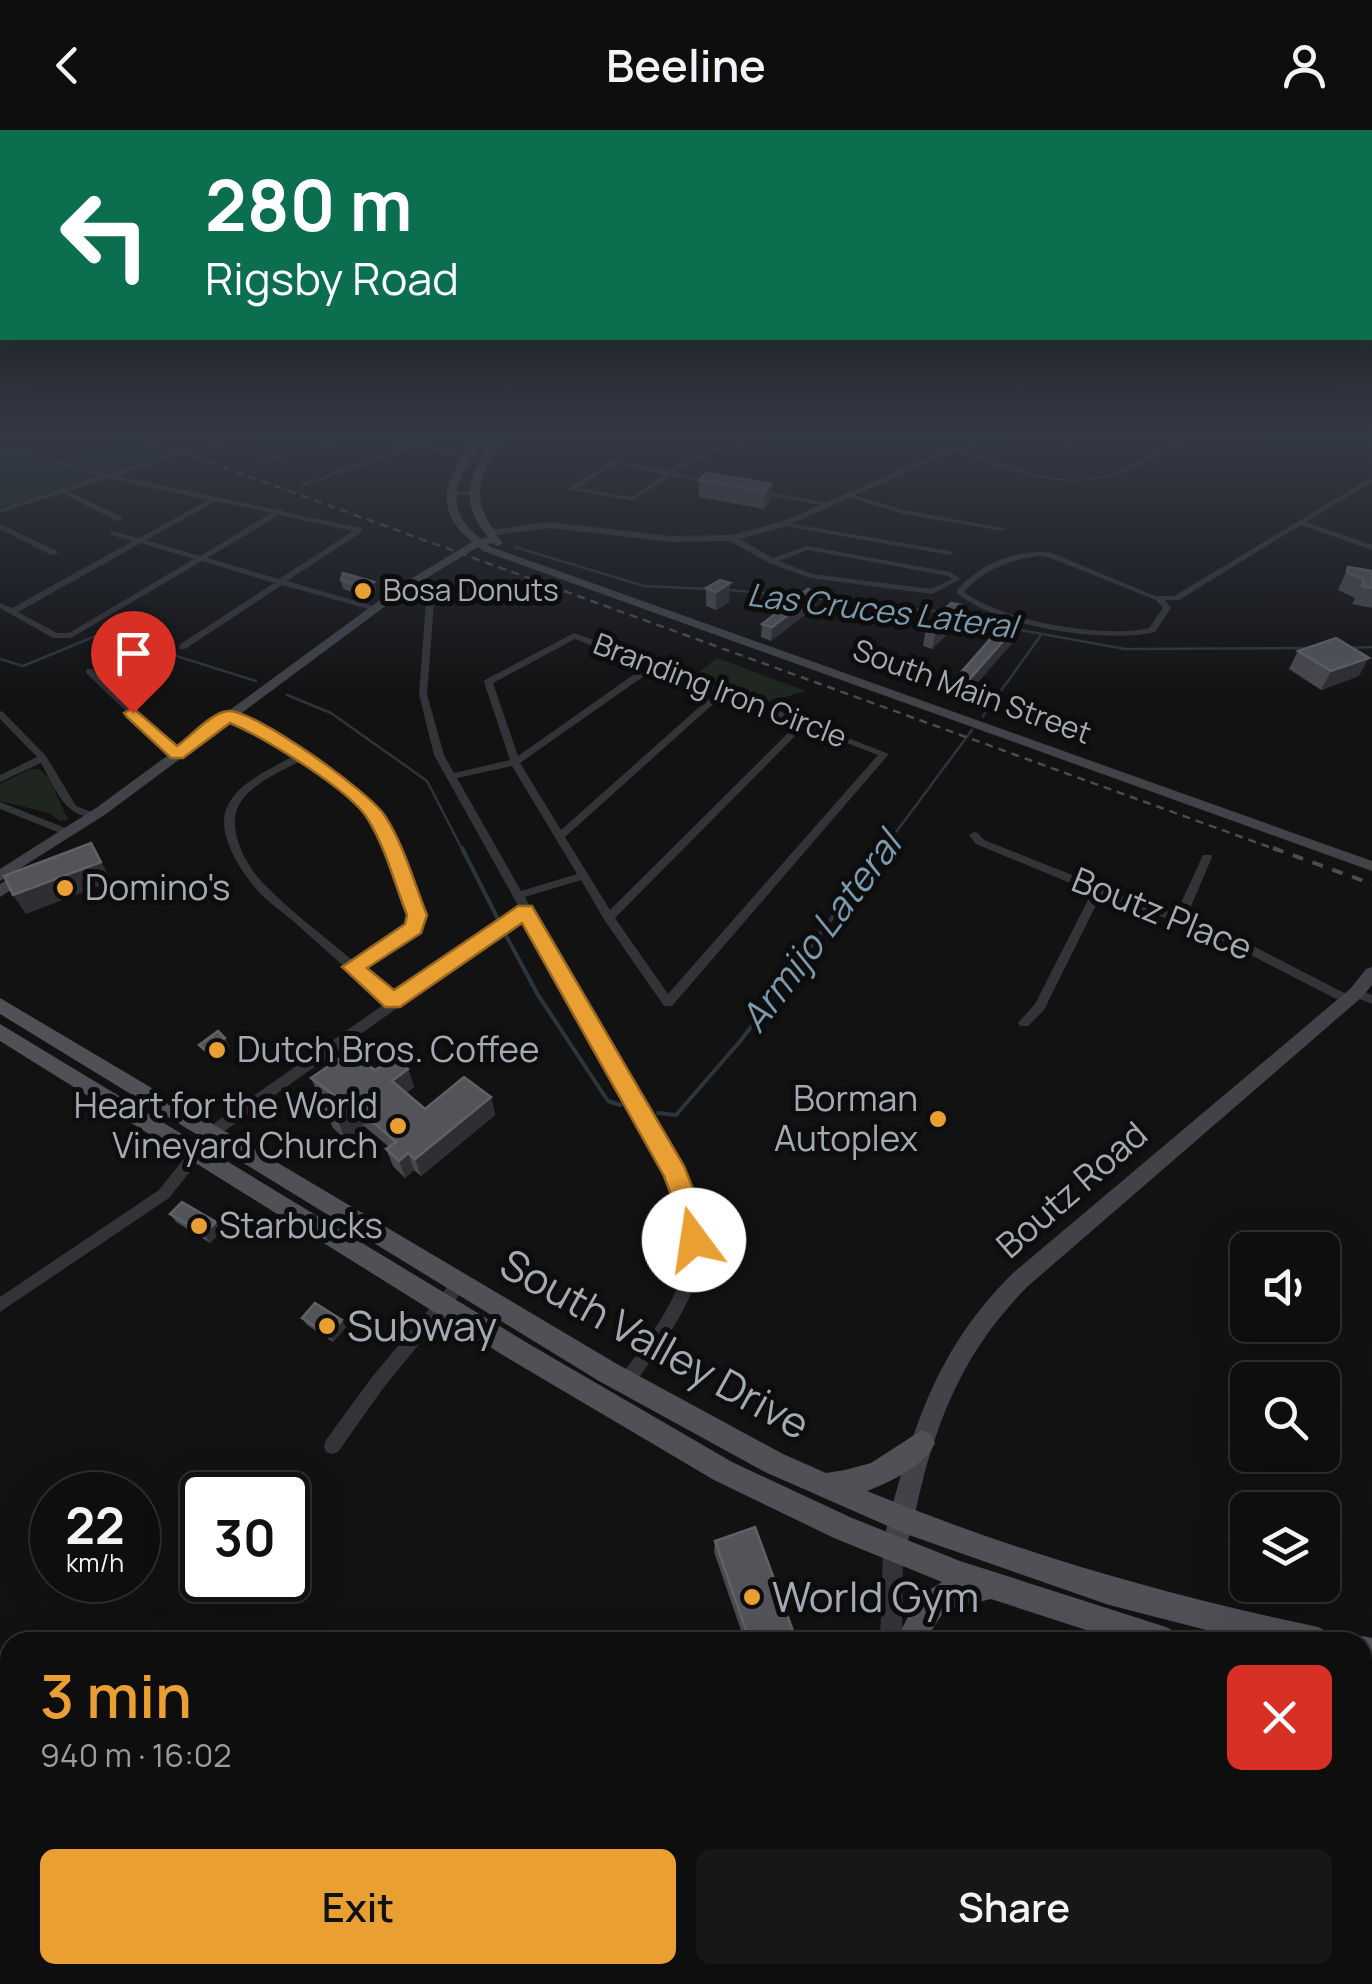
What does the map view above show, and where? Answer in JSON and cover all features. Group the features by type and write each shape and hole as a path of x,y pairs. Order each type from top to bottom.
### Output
{"main road":[{"path":"460,525 474,540"},
{"name":"South Main Street","path":"483,525 518,559"},
{"path":"0,876 93,816 373,609 474,540 491,536"},
{"name":"South Main Street","path":"474,540 1372,866"},
{"name":"South Main Street","path":"1126,776 1372,855"},
{"path":"0,892 49,856 69,833"},
{"name":"Boutz Road","path":"894,1548 922,1444 946,1375 978,1322 1359,997 1372,973"},
{"name":"South Valley Drive","path":"0,1005 736,1444 901,1518 1012,1561 1185,1613 1272,1632"},
{"name":"South Valley Drive","path":"0,1031 442,1304 723,1470 894,1548 992,1587 1134,1632"},
{"path":"821,1484 854,1484 885,1472 922,1444"},
{"path":"913,1632 934,1598 952,1590 992,1587"}],"street":[{"path":"12,612 169,525"},
{"path":"0,605 56,636 71,635 259,525"},
{"path":"182,646 359,530 337,525"},
{"path":"491,536 578,531 672,540 732,538 782,525"},
{"path":"787,525 950,553"},
{"path":"977,525 1003,529"},
{"path":"1160,600 1167,608 1152,630 1127,635 1042,624 972,603 960,592 965,584 1016,556 1033,552 1050,554 1160,600 1176,598 1299,525"},
{"path":"1306,525 1372,548"},
{"path":"0,526 54,553"},
{"path":"114,533 373,609"},
{"path":"732,538 772,561 810,576 932,592 957,580 950,574 807,548 772,561"},
{"path":"402,589 424,596 430,603 423,694 432,735 450,777 675,1173 692,1216 692,1264 681,1302 627,1382"},
{"name":"Branding Iron Circle","path":"574,636 654,666 884,754 668,1003 582,876 515,762 488,682 574,636"},
{"path":"450,777 515,762 654,666"},
{"path":"88,671 177,754"},
{"path":"559,837 722,692"},
{"path":"0,714 43,758 72,808 93,816"},
{"path":"228,716 260,729 362,798 378,820 416,906 414,928 352,967"},
{"path":"609,918 803,722"},
{"path":"300,756 229,807 226,824 244,866 258,886 393,1002"},
{"path":"0,779 43,758"},
{"path":"0,805 69,833"},
{"name":"Boutz Place","path":"974,835 980,842 1246,945 1359,997"},
{"path":"1180,919 1207,857"},
{"path":"517,896 582,876"},
{"path":"1024,1023 1040,1008 1099,890"},
{"path":"0,1305 164,1194 214,1131 525,911"},
{"path":"332,1446 378,1382 460,1282"},
{"path":"891,1632 894,1548"}],"shaded area":[{"path":"717,658 806,691 764,703 694,676"},
{"path":"30,769 40,769 50,780 68,820 60,821 49,813 0,801 0,784"}],"building":[{"path":"1348,567 1372,571 1372,588 1362,586 1364,580 1347,572"},
{"path":"343,573 374,582 365,588 341,580"},
{"path":"720,580 730,583 716,592 706,588"},
{"path":"808,589 817,593 772,627 762,624"},
{"path":"951,603 961,605 936,631 926,628"},
{"path":"1008,619 1019,623 967,682 956,678"},
{"path":"1336,638 1369,658 1331,671 1298,651"},
{"path":"91,843 101,862 13,895 4,876"},
{"path":"218,1031 225,1038 206,1051 199,1045"},
{"path":"356,1057 375,1070 395,1058 408,1069 392,1081 425,1109 464,1077 491,1097 415,1159 408,1153 399,1161 386,1149 396,1142 357,1108 338,1122 325,1110 339,1099 311,1078 339,1059"},
{"path":"182,1202 216,1222 204,1234 170,1214"},
{"path":"315,1303 342,1320 329,1335 302,1318"},
{"name":"World Gym","path":"755,1527 793,1632 747,1632 715,1541"}],"waterway":[{"name":"Las Cruces Lateral","path":"515,547 644,586 709,589"},
{"name":"Las Cruces Lateral","path":"729,590 799,596"},
{"name":"Las Cruces Lateral","path":"814,598 943,612"},
{"name":"Las Cruces Lateral","path":"958,614 1006,626"},
{"name":"Las Cruces Lateral","path":"1015,629 1125,649 1309,648"},
{"name":"Armijo Lateral","path":"0,659 23,666 103,633 256,681"},
{"name":"Armijo Lateral","path":"983,716 1041,635"},
{"name":"Las Cruces Lateral","path":"1348,648 1372,647"},
{"name":"Armijo Lateral","path":"287,695 331,713 427,781 463,851"},
{"name":"Armijo Lateral","path":"882,851 972,730"},
{"name":"Armijo Lateral","path":"462,848 499,921"},
{"name":"Armijo Lateral","path":"658,1113 676,1115 742,1039 884,848"},
{"name":"Armijo Lateral","path":"503,930 538,995 608,1101 620,1105"}],"railway":[{"path":"381,525 1280,851"},
{"path":"1273,848 1372,884"}],"place":[{"name":"Bosa Donuts","path":"363,591"},
{"name":"Domino's","path":"65,888"},
{"name":"Dutch Bros. Coffee","path":"217,1050"},
{"name":"Borman Autoplex","path":"938,1119"},
{"name":"Heart for the World Vineyard Church","path":"398,1126"},
{"name":"Starbucks","path":"199,1226"},
{"name":"Subway","path":"327,1326"},
{"name":"World Gym","path":"752,1597"}],"route":[{"path":"133,713 177,754 228,716 260,729 362,798 378,820 416,906 414,928 352,967 393,1002 525,911 675,1173 692,1216 694,1240"}]}
